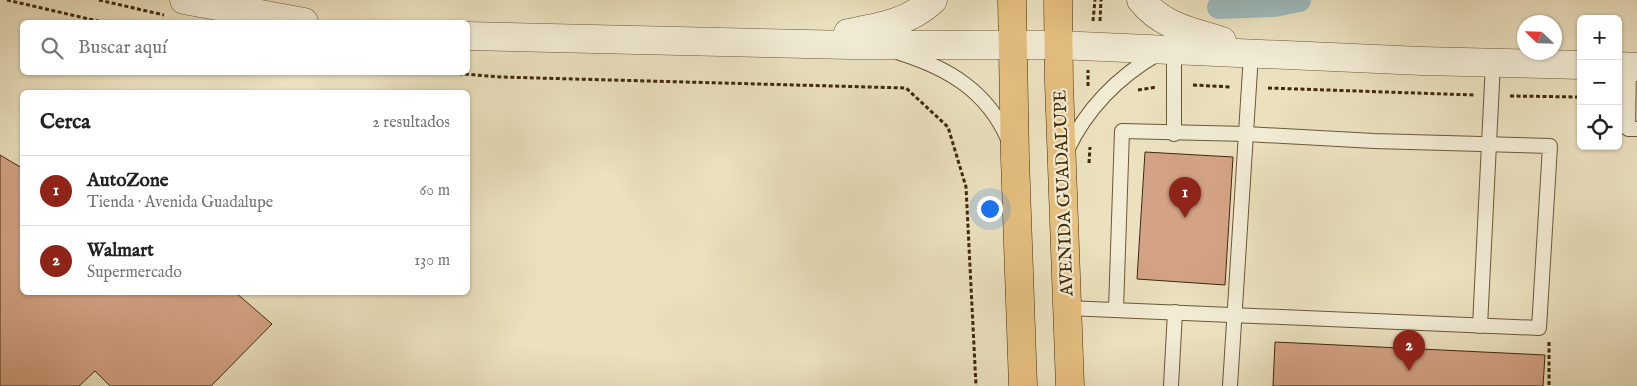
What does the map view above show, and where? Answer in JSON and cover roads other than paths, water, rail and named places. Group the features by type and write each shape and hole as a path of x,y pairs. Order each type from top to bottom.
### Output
{"main road":[{"path":"1012,0 1014,158 1023,386"},
{"name":"AVENIDA GUADALUPE","path":"1058,0 1070,386"}],"street":[{"path":"800,42 897,24 922,10 933,0"},
{"path":"1141,0 1154,14 1171,25 1194,34 1223,41 1244,53"},
{"path":"179,8 286,20"},
{"path":"470,36 800,42 850,45 1058,45 1577,65"}],"lane":[{"path":"850,45 901,53 925,61 966,83 994,112 1003,126 1014,158"},
{"path":"1062,160 1076,132 1097,102 1129,72 1169,50 1174,134"},
{"path":"1230,386 1246,134 1244,53"},
{"path":"1480,326 1493,63"},
{"path":"1628,67 1628,129 1637,129"},
{"path":"1067,308 1539,328 1550,146 1122,131 1116,309"},
{"path":"1171,386 1175,312"}],"waterway":[{"path":"1219,7 1274,5 1299,0"}],"place":[{"name":"AutoZone","path":"1185,218"},
{"name":"Walmart","path":"1409,371"}]}
